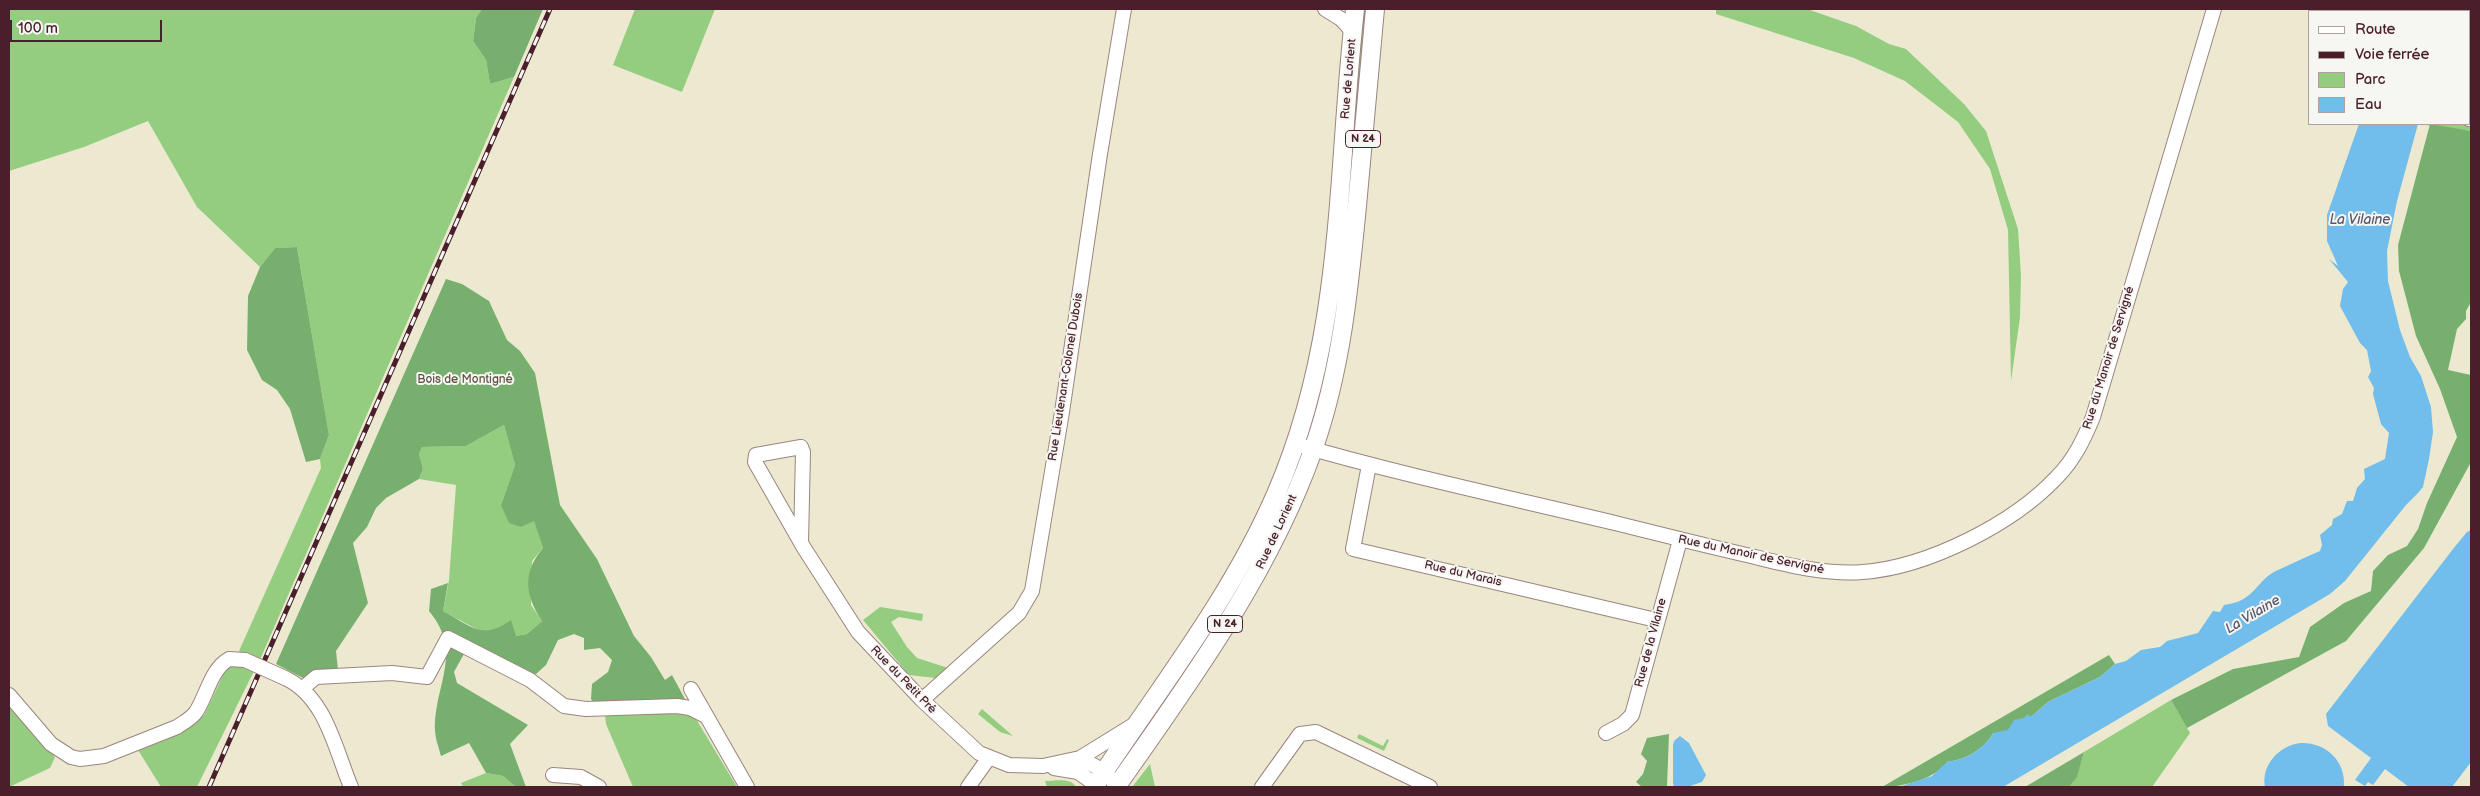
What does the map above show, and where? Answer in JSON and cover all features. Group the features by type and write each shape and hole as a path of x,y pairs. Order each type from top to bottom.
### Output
{"main road":[{"name":"Rue de Lorient","path":"1098,782 1140,721 1225,610 1250,587 1281,527 1313,450 1330,395 1342,341 1355,10"},
{"name":"Rue de Lorient","path":"1117,787 1225,610 1277,492 1295,444 1304,417 1323,342 1346,239 1375,17"}],"street":[{"name":"Rue Lieutenant-Colonel Dubois","path":"922,700 1019,613 1032,591 1124,9"},
{"path":"1325,9 1341,19 1353,32"},
{"name":"Rue du Manoir de Servigné","path":"1295,444 1369,465 1799,568 1829,572 1881,570 1916,562 1970,538 2031,501 2058,476 2082,442 2093,417 2214,9"},
{"name":"Rue de Lorient","path":"1355,10 1375,17"},
{"name":"Rue du Petit Pré","path":"801,542 803,452 801,447 756,455 755,462 801,542 858,632 922,700 968,745 988,758 1020,767 1043,766 1080,758 1140,721"},
{"name":"Rue du Marais","path":"1369,465 1353,549 1656,620"},
{"name":"Rue de la Vilaine","path":"1606,733 1622,724 1632,715 1656,620 1680,540"},
{"path":"303,688 316,677 392,673 427,677 448,638 530,680 564,706 586,709 677,706 690,708 704,715"},
{"path":"9,695 51,744 71,757 91,759 177,727 195,713 216,672 224,661 234,658 245,660 286,678 303,688 318,706 351,787"},
{"path":"691,689 704,715 747,787"},
{"path":"1262,787 1300,734 1316,732 1430,787"},
{"path":"968,787 988,758"},
{"path":"1080,758 1098,782"},
{"name":"Rue du Petit Pré","path":"1043,766 1073,770 1098,782"},
{"path":"553,775 581,778 599,787"},
{"name":"Rue de Lorient","path":"1098,782 1117,787"}],"green space":[{"path":"9,9 482,9 476,18 473,41 486,60 490,84 514,77 259,662 246,657 239,651 321,468 320,459 329,435 297,247 275,248 260,267 197,207 148,121 84,147 9,171"},
{"path":"482,9 543,9 514,77 490,84 486,60 473,41 476,18"},
{"path":"635,9 715,9 682,92 613,65"},
{"path":"1716,9 1807,9 1856,26 1889,44 1906,49 1964,104 1986,131 2018,229 2021,276 2020,317 2011,381 2008,230 1990,169 1958,122 1905,81 1854,58 1716,14"},
{"path":"2471,9 2471,63 2470,10 2452,10"},
{"path":"1362,18 1369,27 1347,231 1344,231"},
{"path":"2470,88 2471,131 2426,125 2470,125"},
{"path":"2430,125 2471,131 2471,302 2466,311 2466,319 2457,329 2448,370 2471,375 2471,462 2424,548 2346,641 2187,728 2171,700 2233,669 2299,657 2310,627 2344,603 2371,591 2373,571 2388,555 2407,546 2418,529 2427,503 2457,437 2440,389 2416,336 2399,271 2398,245"},
{"path":"297,247 329,435 320,459 306,462 290,409 277,390 262,380 247,350 248,296 260,267 275,248"},
{"name":"Bois de Montigné","path":"446,279 462,284 489,301 507,340 520,351 535,373 560,505 597,559 634,636 651,657 665,680 672,675 693,714 605,716 591,699 592,684 608,672 612,660 600,648 584,650 584,638 574,634 558,640 546,665 536,674 522,672 465,652 454,672 457,683 528,725 510,744 526,787 516,787 503,776 486,773 469,743 441,756 435,733 436,714 446,655 445,641 439,626 429,611 431,589 448,583 443,611 477,629 492,630 511,620 516,636 527,634 542,621 532,602 528,584 532,566 543,548 534,521 521,527 509,523 501,505 515,465 504,425 466,446 422,447 419,454 423,469 419,479 386,498 376,508 367,527 353,543 368,603 336,651 338,670 320,670 303,678 276,664"},
{"path":"504,425 515,465 501,505 534,520 543,548 532,561 531,605 542,621 527,634 516,636 497,630 480,631 443,611 449,580 456,485 419,479 423,469 419,454 422,447 466,446"},
{"path":"880,607 923,614 922,621 899,617 891,622 907,647 917,658 948,668 935,678 909,675 863,620"},
{"path":"2109,655 2115,664 2100,677 2048,702 2031,717 2024,718 2004,733 1993,733 1986,743 1974,753 1961,759 1948,761 1936,773 1918,781 1882,787"},
{"path":"237,663 255,669 197,787 161,787 138,750 185,730 204,715 227,667"},
{"path":"2171,700 2190,733 2152,787 2069,787 2077,776 2084,752"},
{"path":"9,703 55,757 50,768 9,787"},
{"path":"982,709 1013,736 1000,732 978,714"},
{"path":"693,714 737,787 633,787 606,724 605,716"},
{"path":"1359,734 1383,746 1387,739 1389,740 1384,751 1357,738"},
{"path":"1669,734 1667,787 1642,787 1636,782 1643,774 1647,761 1641,754 1647,738"},
{"path":"2084,752 2077,777 2069,787 2025,787"},
{"path":"1150,764 1155,787 1132,787"},
{"path":"486,773 503,776 516,787 463,787 461,783"},
{"path":"1045,781 1067,781 1076,787 1047,787"}],"water":[{"path":"2385,9 2455,9 2454,10"},
{"name":"La Vilaine","path":"2359,125 2418,125 2397,201 2387,251 2388,281 2400,330 2410,357 2421,376 2431,407 2433,432 2423,487 2406,505 2345,581 2330,594 2003,787 1899,787 1932,776 1948,761 1961,759 1974,753 1986,743 1993,733 2008,730 2014,720 2024,718 2028,714 2031,717 2048,702 2100,677 2115,664 2126,661 2141,650 2160,647 2167,641 2198,633 2213,611 2220,612 2224,605 2235,603 2250,595 2270,574 2320,551 2322,545 2320,535 2332,525 2333,519 2342,514 2347,501 2353,501 2357,488 2365,479 2364,469 2385,459 2389,433 2381,424 2373,394 2374,388 2368,377 2371,371 2367,350 2360,343 2340,306 2343,289 2348,282 2329,259 2338,266 2327,241 2327,215"},
{"path":"2471,530 2471,762 2452,787 2409,787 2385,769 2373,785 2368,782 2365,786 2355,780 2371,758 2328,726 2326,714 2453,549 2467,532"},
{"path":"1680,736 1689,743 1706,775 1702,782 1687,787 1674,787 1673,783 1673,745 1674,741"},
{"path":"2300,743 2318,746 2326,750 2338,761 2342,769 2344,787 2265,787 2266,771 2273,758 2285,748"}],"railway":[{"path":"209,787 550,9"}]}
